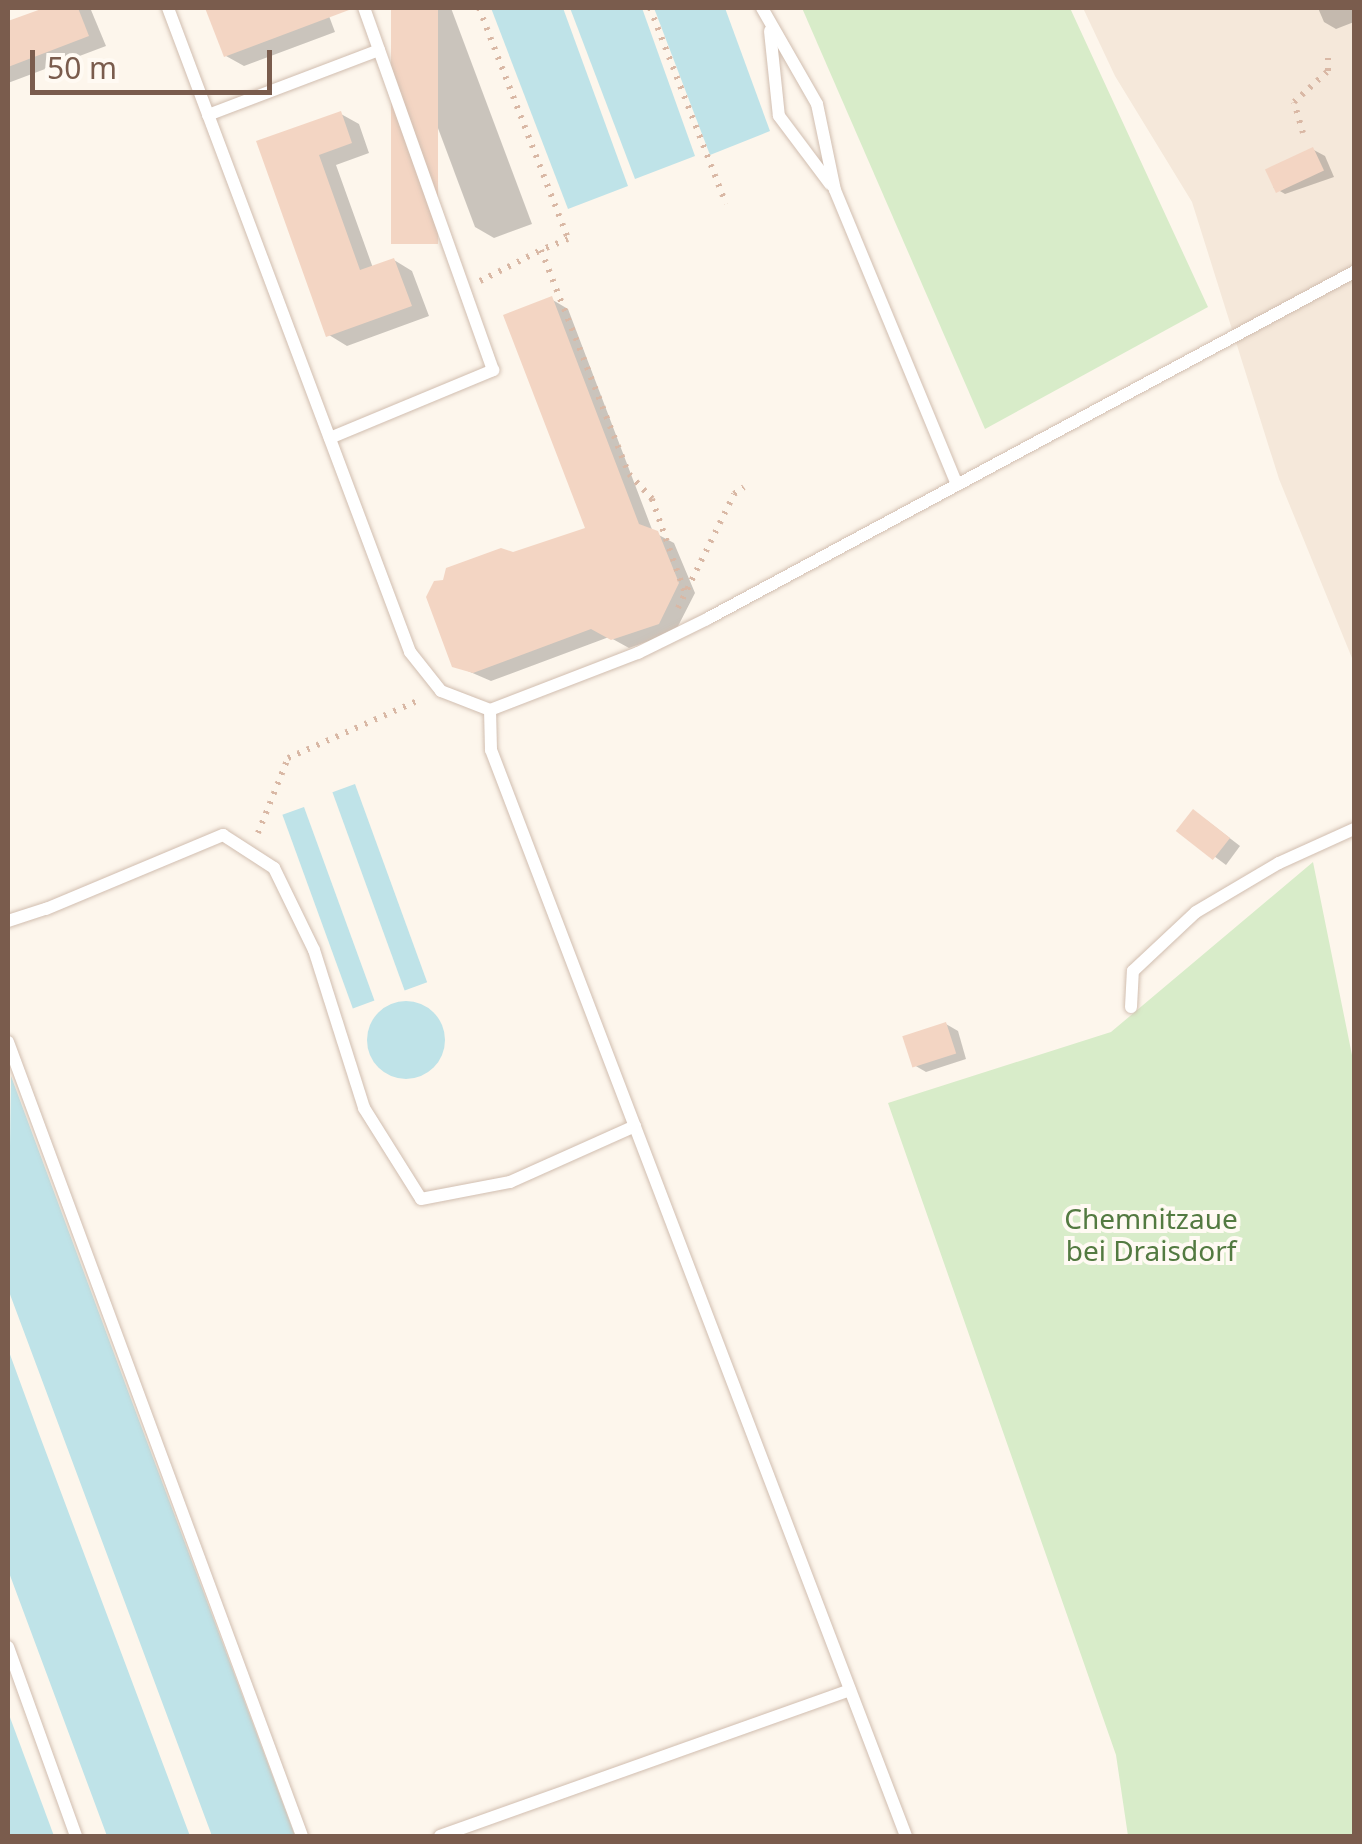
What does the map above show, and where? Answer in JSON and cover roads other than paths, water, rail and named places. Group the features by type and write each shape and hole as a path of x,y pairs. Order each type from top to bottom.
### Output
{"lane":[{"path":"168,8 410,652 441,691 490,710 662,641 1354,272"},
{"path":"330,438 493,370 364,8"},
{"path":"762,8 817,104 834,190 956,485"},
{"path":"770,27 780,116 834,190"},
{"path":"208,115 380,50"},
{"path":"490,710 491,750 906,1836"},
{"path":"1130,1007 1133,971 1196,912 1280,863 1354,829"},
{"path":"8,921 223,835 274,868 314,950 364,1108 421,1198 510,1182 634,1126"},
{"path":"8,1042 302,1836"},
{"path":"8,1648 76,1836"},
{"path":"440,1836 850,1690"}],"water":[{"path":"491,8 563,8 628,186 568,209"},
{"path":"570,8 642,8 695,156 635,179"},
{"path":"654,8 725,8 770,131 710,155"},
{"path":"355,784 427,982 405,990 332,792"},
{"path":"304,807 374,1001 353,1008 282,815"},
{"path":"406,1001 434,1012 445,1040 434,1068 406,1079 378,1068 367,1040 378,1012"},
{"path":"11,1076 295,1836 212,1836 8,1289"},
{"path":"8,1349 190,1836 107,1836 8,1570"},
{"path":"8,1712 54,1836 8,1836"}],"park label":[{"name":"Chemnitzaue bei Draisdorf","path":"1151,1234"}]}
